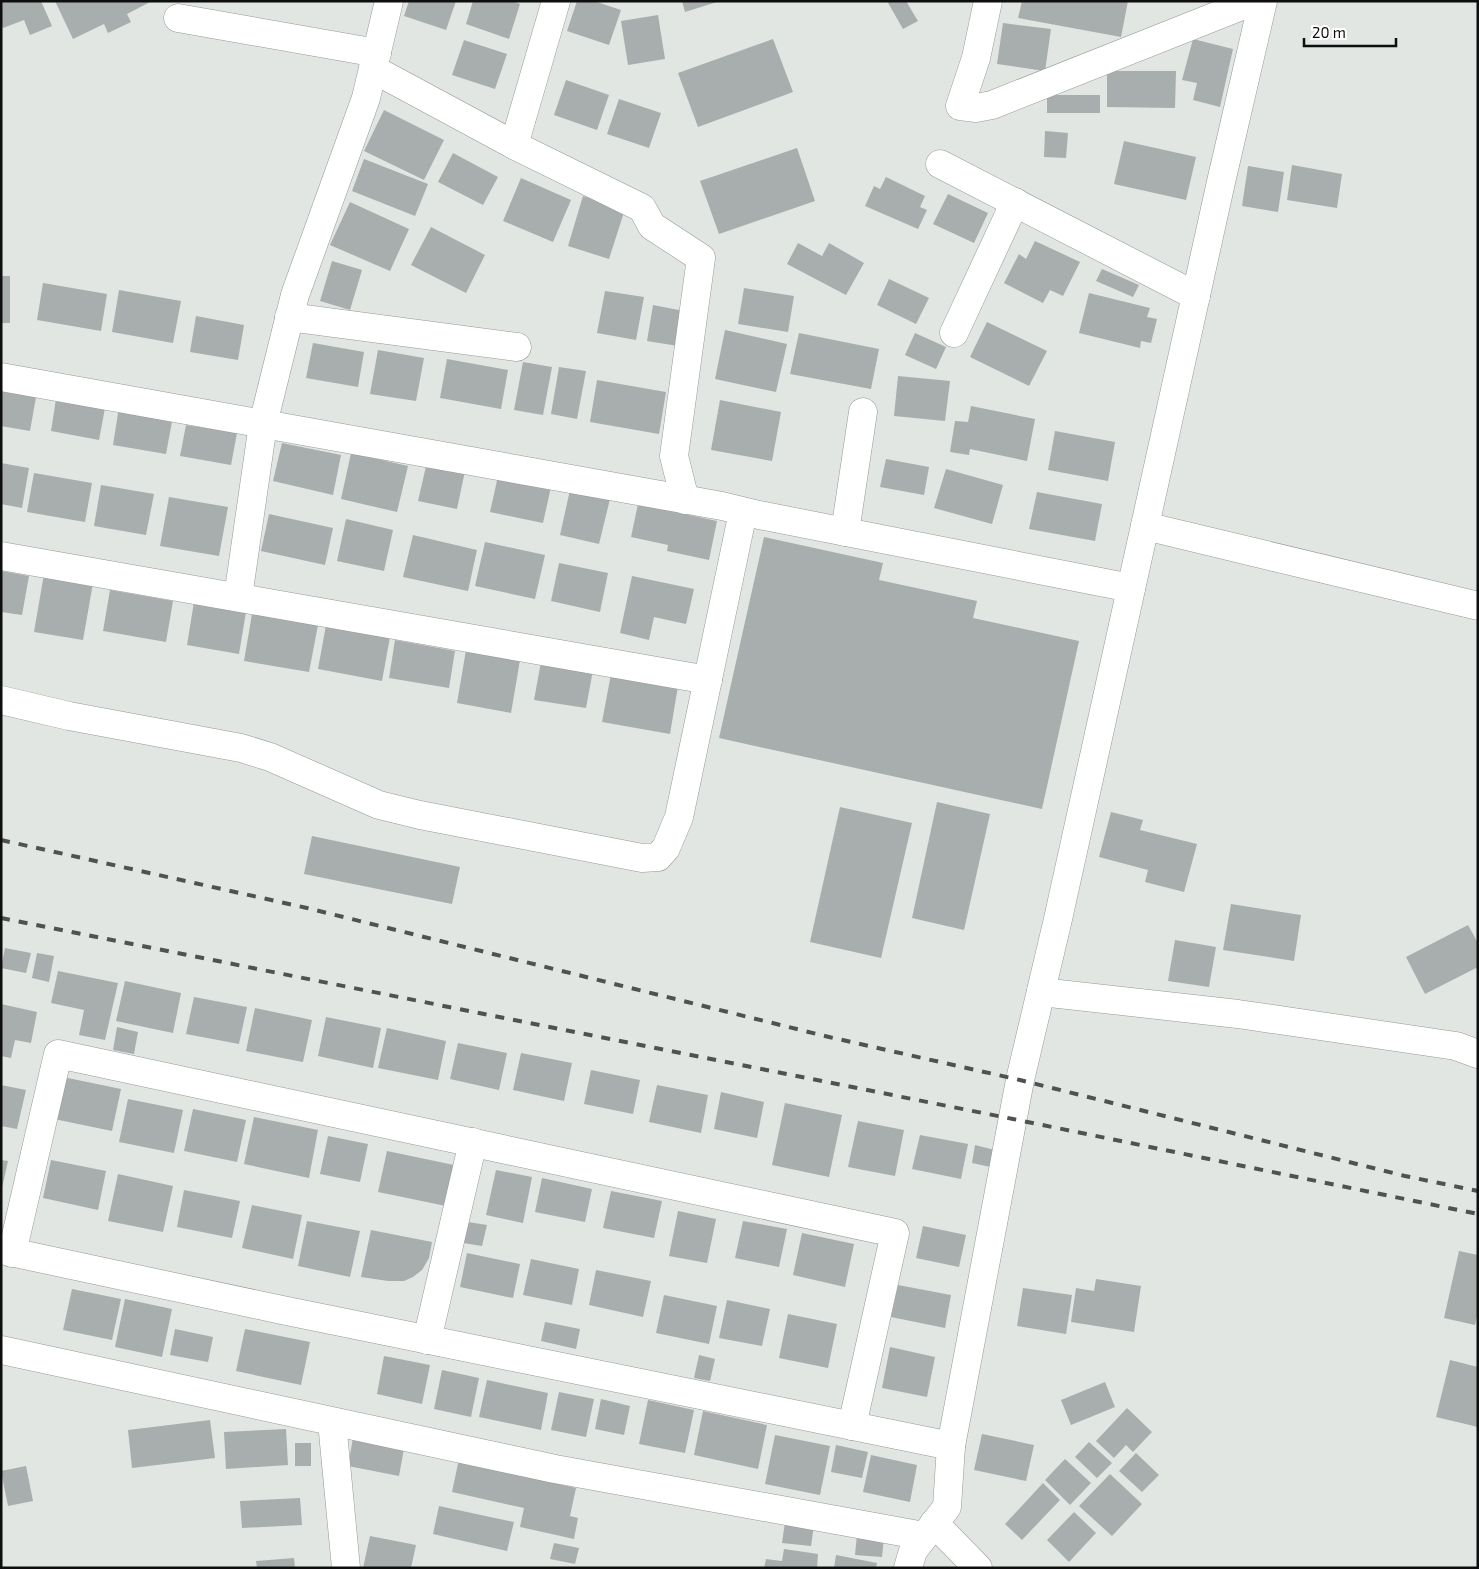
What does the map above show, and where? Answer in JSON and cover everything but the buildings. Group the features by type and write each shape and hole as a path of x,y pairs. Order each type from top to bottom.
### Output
{"street":[{"path":"238,597 263,424 289,317 295,295 366,98 388,1"},
{"path":"514,145 556,1"},
{"path":"988,1 976,58 960,106 976,108 992,104 1254,1"},
{"path":"908,1568 913,1551 947,1507 951,1446 1020,1080 1263,1"},
{"path":"178,18 375,61 514,145 642,208 652,226 701,258 674,456 684,500"},
{"path":"940,164 1196,296"},
{"path":"954,333 1016,202"},
{"path":"289,317 517,347"},
{"path":"1,377 684,500 1131,588"},
{"path":"845,532 863,412"},
{"path":"1,700 69,716 241,748 270,757 379,805 420,815 642,858 658,857 666,848 679,817 744,512"},
{"path":"1145,526 1478,606"},
{"path":"1,556 708,680"},
{"path":"1041,992 1238,1014 1456,1046 1478,1054"},
{"path":"852,1426 895,1232 58,1054 7,1251 427,1340 852,1426 951,1446"},
{"path":"427,1340 474,1142"},
{"path":"1,1350 555,1469 929,1530 978,1568"},
{"path":"332,1422 346,1568"}],"railway":[{"path":"1,840 307,908 829,1037 1020,1080 1405,1176 1478,1191"},
{"path":"1,918 1013,1119 1478,1214"}]}
